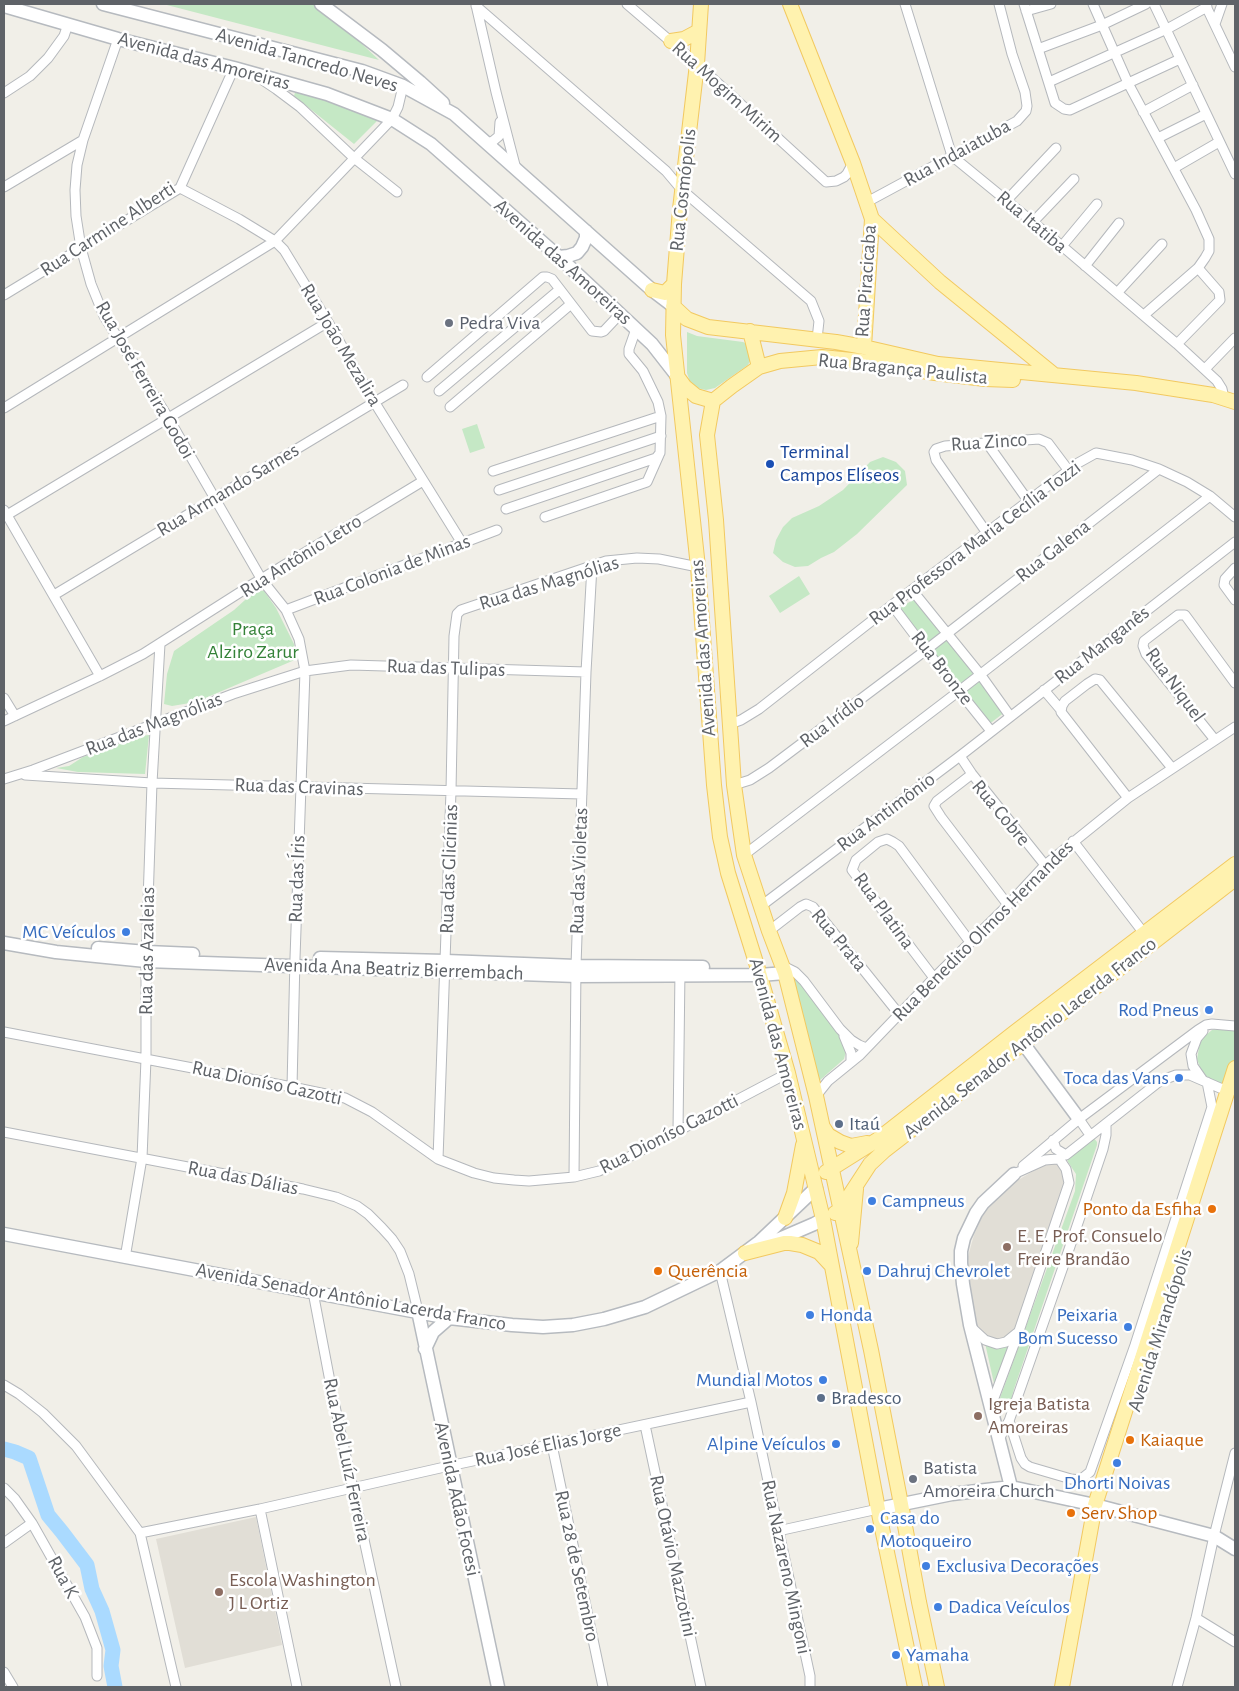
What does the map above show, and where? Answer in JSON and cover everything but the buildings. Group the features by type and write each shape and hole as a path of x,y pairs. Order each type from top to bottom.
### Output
{"main road":[{"name":"Rua Cosmópolis","path":"677,376 673,335 674,284 682,190 697,64 701,4"},
{"name":"Rua Piracicaba","path":"673,306 688,319 701,325 817,339 864,347 872,219 853,163 790,4"},
{"path":"670,41 684,39 699,31"},
{"path":"872,219 940,282 1053,374"},
{"path":"652,290 665,293 674,284"},
{"path":"750,331 760,367"},
{"path":"994,380 1011,372 1018,360 1017,346"},
{"name":"Rua Bragança Paulista","path":"864,347 938,364 1105,380 1224,398"},
{"name":"Rua Bragança Paulista","path":"713,402 760,367 780,361 828,358 994,380 1054,382 1105,380"},
{"path":"677,376 685,388 696,396 713,402"},
{"name":"Avenida das Amoreiras","path":"677,376 698,567 714,785 720,837 728,873 788,1073 816,1188 878,1510 916,1687"},
{"name":"Avenida das Amoreiras","path":"713,402 707,435 716,520 734,785 744,855 769,931 784,969 816,1096 873,1360 918,1602 936,1687"},
{"name":"Avenida Senador Antônio Lacerda Franco","path":"831,1168 877,1140 1019,1038 1148,938 1235,864"},
{"name":"Avenida Senador Antônio Lacerda Franco","path":"1148,938 1235,879"},
{"name":"Avenida Senador Antônio Lacerda Franco","path":"840,1210 870,1164 1019,1038"},
{"name":"Avenida Mirandópolis","path":"1062,1687 1099,1507 1233,1091 1235,1068"},
{"path":"822,1126 832,1138 851,1146 877,1140"},
{"path":"785,1218 794,1193 804,1140"},
{"path":"816,1188 827,1170 831,1168"},
{"path":"850,1259 856,1186"},
{"path":"823,1219 840,1210"},
{"path":"745,1253 784,1242 802,1245 819,1252 832,1266"},
{"name":"Avenida Mirandópolis","path":"1071,1687 1099,1507"}],"street":[{"name":"Avenida Tancredo Neves","path":"102,4 362,72 403,86 454,114 652,290 673,306"},
{"path":"321,4 382,50 454,114"},
{"name":"Rua Mogim Mirim","path":"627,4 697,64 826,182 836,181 844,177 848,174 853,163"},
{"path":"906,4 952,156"},
{"name":"Rua Indaiatuba","path":"867,202 1017,121 1026,111 1025,92 1012,54 999,4"},
{"path":"1051,4 1025,8 1055,103 1064,109 1070,110 1180,59"},
{"path":"1092,4 1128,83 1196,210 1209,239 1209,250 1206,258 1198,268 1144,315"},
{"path":"1038,49 1102,24 1146,4"},
{"path":"1154,4 1235,173"},
{"path":"1215,24 1222,4"},
{"path":"476,5 516,170"},
{"path":"476,5 666,171 682,190 811,301 819,321 817,339"},
{"path":"1049,82 1167,28 1206,5 1235,67"},
{"name":"Avenida das Amoreiras","path":"4,6 118,39 327,94 392,119 431,144 559,257 652,344 677,376"},
{"path":"4,93 30,76 48,58 64,36 68,24"},
{"name":"Rua José Ferreira Godoi","path":"118,39 83,140 77,165 75,190 76,216 81,248 91,284 104,316 169,419 262,580 286,610 300,640 306,670"},
{"path":"4,408 275,241 392,119 398,106 403,86 398,72 382,50"},
{"name":"Rua Carmine Alberti","path":"4,295 180,188 234,68"},
{"path":"252,74 300,107 354,158 397,192"},
{"path":"1143,112 1193,85"},
{"path":"486,144 496,139 500,132 499,104"},
{"path":"1158,138 1206,114"},
{"path":"5,184 83,140"},
{"path":"1174,168 1220,142"},
{"path":"1007,200 1056,148"},
{"name":"Rua Itatiba","path":"952,156 1034,222 1178,344 1217,381 1222,389 1224,398"},
{"path":"1034,222 1074,179"},
{"name":"Rua João Mezalira","path":"180,188 239,219 275,241 284,250 375,403 462,543"},
{"path":"1062,246 1097,204"},
{"path":"1085,266 1119,223"},
{"path":"559,257 577,253 586,238 586,231"},
{"path":"1117,293 1162,244"},
{"path":"1178,344 1220,300 1219,292 1198,268"},
{"path":"427,377 543,277 551,278 590,329 601,332 620,314"},
{"path":"439,391 559,290"},
{"path":"450,407 571,304"},
{"path":"4,721 100,676 54,594 5,513 169,419 328,322"},
{"path":"545,516 646,482 661,451 661,416 658,402 643,371 629,354 636,329"},
{"path":"1205,369 1235,338"},
{"name":"Rua Armando Sarnes","path":"54,594 403,385"},
{"path":"493,471 661,416"},
{"path":"499,490 661,436"},
{"name":"Rua Zinco","path":"987,533 934,457 934,452 940,446 1043,439 1048,442 1069,471"},
{"path":"986,444 1029,502"},
{"name":"Rua Professora Maria Cecília Tozzi","path":"730,724 741,720 759,709 892,605 1069,471 1096,453 1132,460 1187,482 1210,496 1235,517"},
{"path":"506,509 659,455"},
{"name":"Rua Galena","path":"926,650 1158,469"},
{"name":"Rua Antônio Letro","path":"100,676 160,644 423,481"},
{"path":"744,855 1210,496"},
{"name":"Rua Colonia de Minas","path":"286,610 498,530"},
{"name":"Rua Manganês","path":"1010,716 1235,542"},
{"name":"Rua das Magnólias","path":"461,610 606,561 637,558 698,567"},
{"name":"Rua das Violetas","path":"574,1178 576,971 586,672 592,566"},
{"path":"1235,568 1225,579 1224,585 1235,600"},
{"path":"912,590 980,674 1010,716"},
{"name":"Rua Bronze","path":"892,605 991,731"},
{"name":"Rua das Glicínias","path":"438,1159 455,624 457,614 461,610"},
{"name":"Rua Niquel","path":"1215,740 1146,654 1143,646 1144,641 1178,615 1185,616 1235,683"},
{"name":"Rua das Azaleias","path":"125,1258 142,1158 152,783 160,644"},
{"name":"Rua Irídio","path":"734,785 750,780 769,768 926,650"},
{"name":"Rua das Tulipas","path":"306,670 351,665 586,672"},
{"name":"Rua das Magnólias","path":"4,778 41,767 234,694 306,670"},
{"name":"Rua das Íris","path":"292,1087 300,786 306,670"},
{"path":"1061,710 1065,702 1087,684 1095,679 1100,680 1172,768"},
{"path":"1044,690 1128,798"},
{"path":"4,698 14,716"},
{"name":"Rua Antimônio","path":"761,906 1010,716"},
{"name":"Rua Benedito Olmos Hernandes","path":"816,1096 828,1081 860,1055 1008,905 1044,865 1128,798 1235,728"},
{"path":"960,756 972,774"},
{"name":"Rua Cobre","path":"1008,905 940,817 934,806 937,802 972,774 1044,865"},
{"name":"Rua das Cravinas","path":"17,775 152,783 582,794"},
{"name":"Rua Platina","path":"934,978 852,870 856,860 878,842 887,839 899,846 970,942"},
{"path":"1073,841 1148,938"},
{"name":"Rua Prata","path":"769,931 800,907 806,904 809,905 820,915 899,1014"},
{"name":"Avenida Ana Beatriz Bierrembach","path":"4,936 146,957"},
{"name":"Avenida Ana Beatriz Bierrembach","path":"4,943 56,952 295,962 576,971 759,972 784,969"},
{"path":"784,969 794,972 851,1040 866,1048"},
{"path":"678,1131 680,972"},
{"name":"Avenida Mirandópolis","path":"1008,1421 1021,1458 1025,1464 1071,1479 1080,1480 1090,1472 1135,1345 1212,1107 1205,1081 1193,1066 1191,1054 1193,1046 1202,1032 1216,1024"},
{"path":"1011,1487 970,1325 963,1284 961,1251 969,1226 984,1203 1053,1140 1198,1030 1206,1025 1235,1026"},
{"path":"840,1028 848,1044 851,1062"},
{"name":"Rua Dioníso Gazotti","path":"4,1032 292,1087 354,1102 372,1112 438,1159 474,1173 494,1178 529,1181 574,1178 599,1171 788,1073"},
{"path":"1019,1038 1090,1135"},
{"path":"1014,1174 1045,1160 1063,1158 1090,1135 1168,1078 1176,1075 1190,1075 1233,1091"},
{"path":"999,1438 1008,1421 1103,1149 1106,1124"},
{"name":"Rua das Dálias","path":"4,1132 303,1189 336,1197 357,1206 382,1228 400,1252 418,1311"},
{"path":"991,1406 1068,1189 1068,1174 1063,1158 1054,1146 1053,1140"},
{"name":"Avenida Senador Antônio Lacerda Franco","path":"4,1234 449,1318 543,1327 604,1320 645,1307 720,1271 745,1253 816,1188"},
{"name":"Avenida Senador Antônio Lacerda Franco","path":"745,1253 823,1219"},
{"name":"Rua Nazareno Mingoni","path":"720,1271 751,1402 810,1676 810,1687"},
{"name":"Rua Abel Luíz Ferreira","path":"313,1292 333,1397 396,1687"},
{"name":"Avenida Adão Focesi","path":"418,1311 449,1466 498,1687"},
{"path":"425,1349 434,1332 449,1318"},
{"path":"970,1325 985,1340 997,1344 1006,1342 1019,1331"},
{"path":"4,1385 19,1394 42,1413 76,1446 140,1533 176,1687"},
{"name":"Rua José Elias Jorge","path":"140,1533 260,1509 449,1466 751,1402"},
{"name":"Rua Otávio Mazzotini","path":"645,1425 701,1687"},
{"name":"Rua 28 de Setembro","path":"552,1445 602,1687"},
{"path":"1177,1687 1196,1618 1235,1453"},
{"path":"778,1531 952,1494 1011,1487 1214,1536 1235,1549"},
{"name":"Rua K","path":"4,1488 15,1499 32,1523 92,1634 97,1648 97,1676"},
{"path":"260,1509 297,1687"},
{"path":"4,1543 32,1523"},
{"path":"1196,1618 1235,1642"},
{"path":"4,1672 13,1687"}],"shaded area":[{"name":"E. E. Prof. Consuelo Freire Brandão","path":"1053,1162 1059,1164 1067,1180 1013,1333 1003,1340 989,1340 976,1329 967,1260 974,1235 985,1210 1015,1182 1038,1168"},
{"name":"Escola Washington J L Ortiz","path":"256,1517 282,1645 185,1668 156,1539"}],"green space":[{"path":"163,4 314,4 328,12 379,60"},
{"path":"296,89 379,119 354,144 294,96"},
{"path":"687,332 697,336 747,344 751,358 748,365 715,388 706,390 697,388 690,382 687,373"},
{"path":"477,424 485,448 470,453 462,429"},
{"path":"883,457 896,462 905,471 907,485 857,534 834,552 808,566 795,567 783,562 773,553 776,540 783,527 792,518 819,506 843,490 870,462"},
{"path":"799,576 810,594 780,613 769,596"},
{"name":"Praça Alziro Zarur","path":"256,590 264,591 276,608 294,644 297,659 196,702 172,706 164,704 167,674 174,651 234,610"},
{"path":"916,598 1005,712 988,725 898,609"},
{"path":"149,735 145,774 78,772 56,768 69,766 83,757"},
{"path":"787,971 797,978 840,1032 846,1051 844,1059 819,1081"},
{"path":"1223,1028 1235,1030 1235,1058 1227,1081 1222,1085 1209,1081 1201,1070 1197,1059 1200,1042 1212,1030"},
{"path":"1093,1137 1097,1145 1014,1389 1007,1415 1000,1398 1075,1191 1076,1174 1067,1158"},
{"path":"985,1343 1001,1348 1011,1343 995,1388"}],"waterway":[{"path":"4,1449 29,1458 48,1515 87,1565 92,1589 102,1611 113,1650 111,1666 115,1687"}],"place":[{"name":"Pedra Viva","path":"449,323"},
{"name":"Terminal Campos Elíseos","path":"770,464"},
{"name":"MC Veículos","path":"126,932"},
{"name":"Rod Pneus","path":"1209,1010"},
{"name":"Toca das Vans","path":"1179,1078"},
{"name":"Itaú","path":"839,1124"},
{"name":"Campneus","path":"872,1201"},
{"name":"Ponto da Esfiha","path":"1212,1209"},
{"name":"E. E. Prof. Consuelo Freire Brandão","path":"1007,1247"},
{"name":"Querência","path":"658,1271"},
{"name":"Dahruj Chevrolet","path":"867,1271"},
{"name":"Honda","path":"810,1315"},
{"name":"Peixaria Bom Sucesso","path":"1128,1327"},
{"name":"Mundial Motos","path":"823,1380"},
{"name":"Bradesco","path":"821,1398"},
{"name":"Igreja Batista Amoreiras","path":"978,1416"},
{"name":"Kaiaque","path":"1130,1440"},
{"name":"Alpine Veículos","path":"836,1444"},
{"name":"Dhorti Noivas","path":"1117,1463"},
{"name":"Batista Amoreira Church","path":"913,1479"},
{"name":"Serv Shop","path":"1071,1513"},
{"name":"Casa do Motoqueiro","path":"870,1529"},
{"name":"Exclusiva Decorações","path":"926,1566"},
{"name":"Escola Washington J L Ortiz","path":"219,1592"},
{"name":"Dadica Veículos","path":"938,1607"},
{"name":"Yamaha","path":"896,1655"}]}
